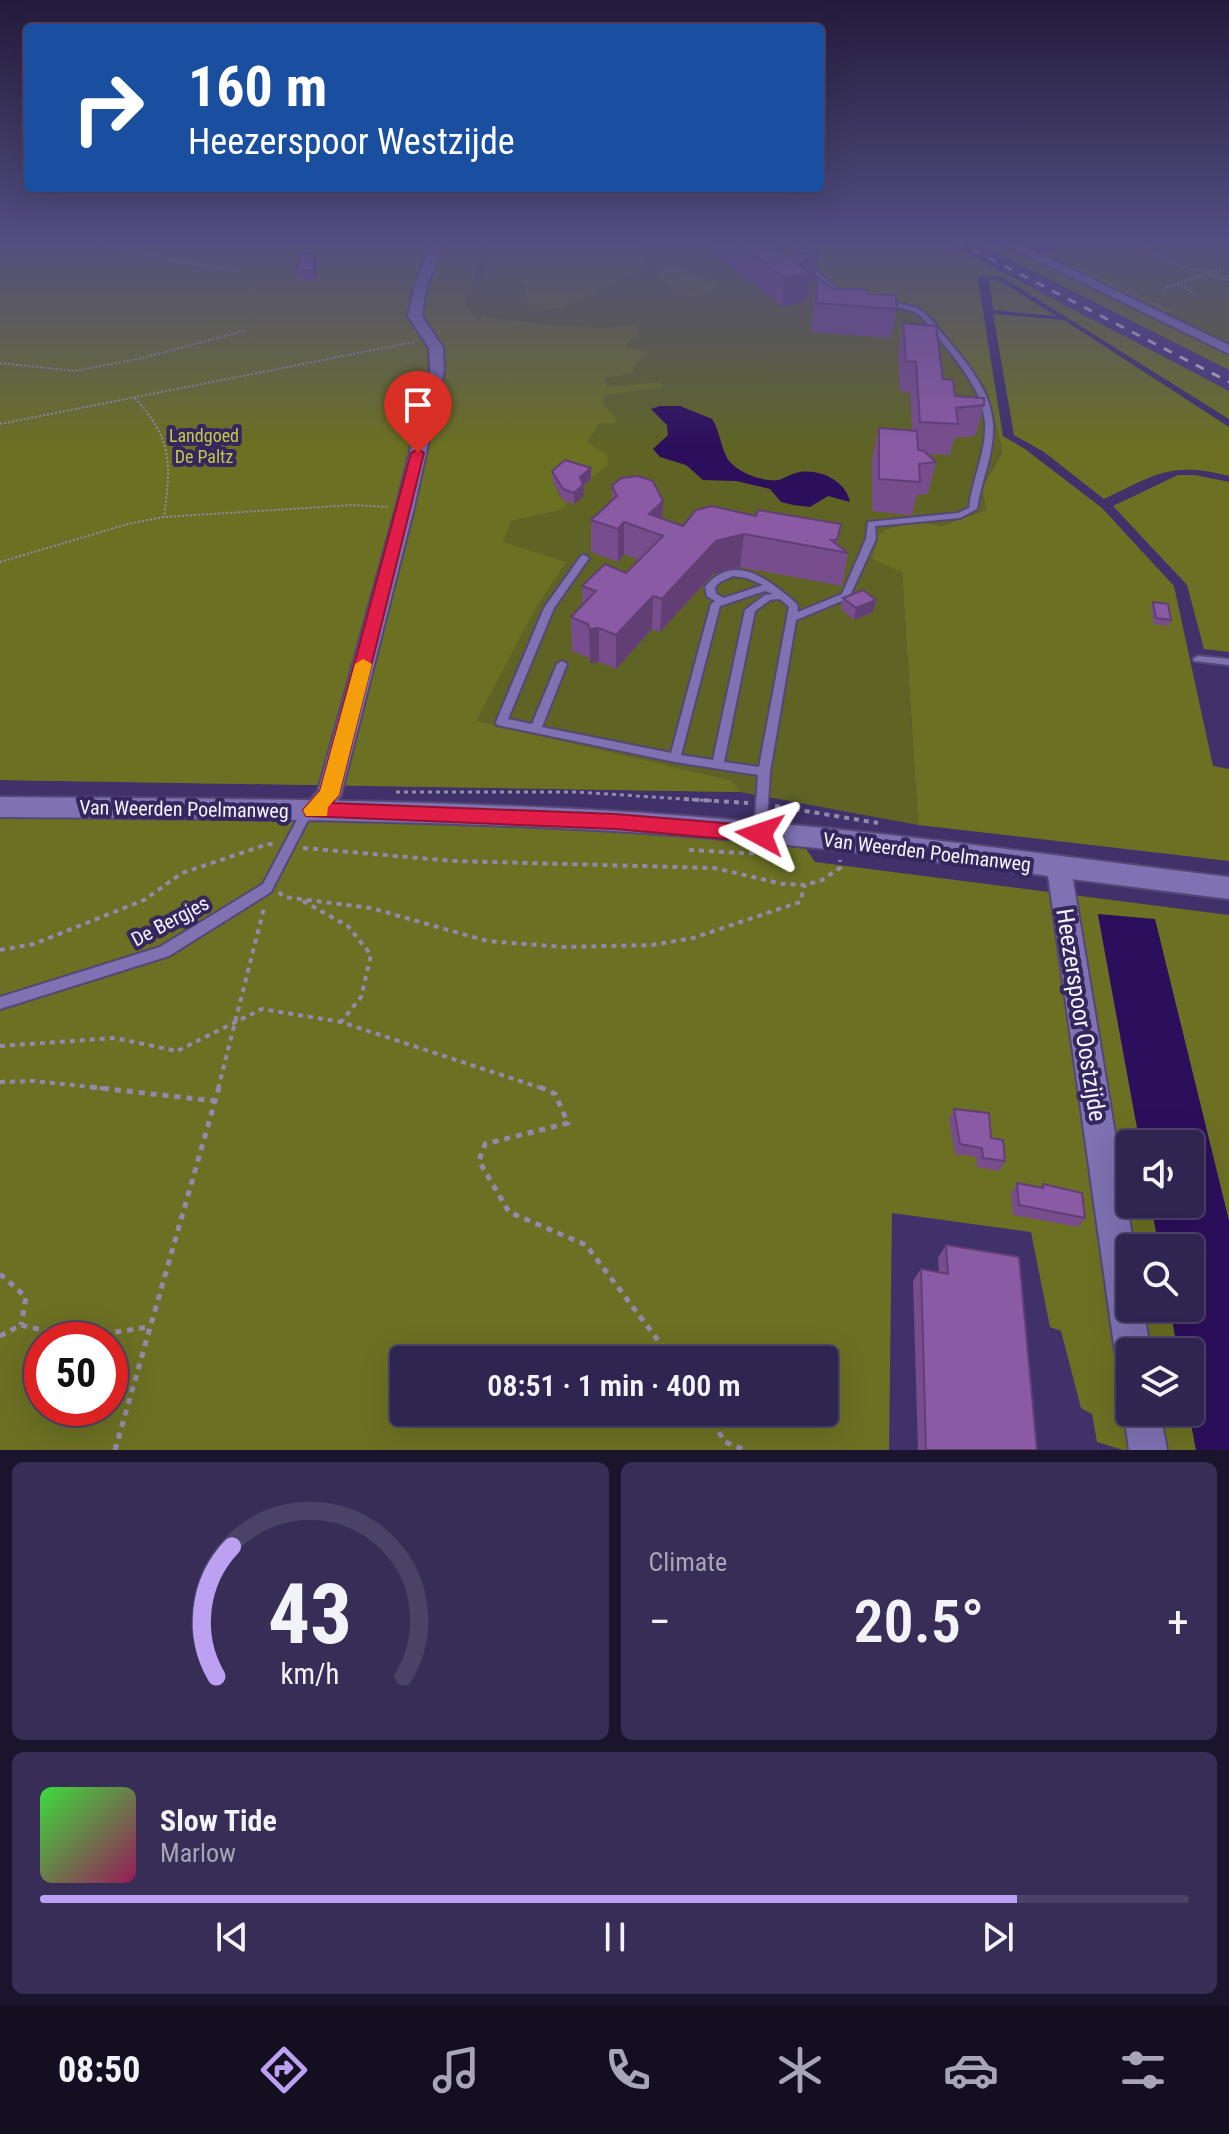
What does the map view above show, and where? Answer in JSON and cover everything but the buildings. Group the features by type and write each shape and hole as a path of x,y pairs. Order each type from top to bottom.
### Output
{"main road":[{"name":"Van Weerden Poelmanweg","path":"0,807 313,810 615,821 760,834 1229,888"}],"street":[{"path":"313,810 329,795 405,508 437,371 439,357 415,316 416,309"},
{"path":"1148,309 1229,350"},
{"name":"Heezerspoor Oostzijde","path":"1059,868 1131,1338"},
{"path":"1144,1426 1148,1450"}],"lane":[{"path":"792,618 846,596 871,539 871,524 960,515 973,509 974,489 990,429 976,384 923,315 909,309"},
{"path":"584,558 549,608 501,722 675,758 764,772"},
{"path":"720,600 712,596 710,587 720,577 732,573 752,575 794,606 764,772 760,834"},
{"path":"675,758 716,604 720,600 758,590 780,593"},
{"path":"718,765 750,610 768,597 780,593"},
{"path":"1198,659 1229,662"},
{"path":"535,730 562,664"},
{"name":"De Bergjes","path":"0,1003 164,952 267,888 303,819 313,810"}],"path":[{"path":"0,363 75,371 143,358 247,330"},
{"path":"0,424 430,339"},
{"path":"135,398 157,421 168,450 170,480 164,517"},
{"path":"0,562 128,524 164,517 353,505 405,508"},
{"path":"382,792 485,790 655,796 762,804 819,812"},
{"path":"611,794 611,802"},
{"path":"654,805 655,796"},
{"path":"0,950 34,944 144,900 182,873 268,844 454,861 714,868 783,884 805,885 822,880 840,868 840,860"},
{"path":"689,850 781,855"},
{"path":"341,1022 361,997 371,955 348,926 301,900 371,908 487,941 578,947 652,945 693,938 800,902 805,885"},
{"path":"115,1450 215,1101 267,888"},
{"path":"0,1046 115,1038 177,1051 262,1009 341,1022 523,1080 555,1094 568,1123 534,1132 513,1132 485,1144 479,1161 509,1212 586,1245 662,1346"},
{"path":"0,1082 34,1081 215,1101"},
{"path":"0,1274 26,1297 21,1325"},
{"path":"0,1336 21,1325 75,1338 149,1327"},
{"path":"715,1426 725,1442 745,1450"}],"shaded area":[{"path":"1072,309 1107,309 1229,370 1229,391"},
{"path":"680,406 712,419 728,460 747,474 772,480 804,472 821,474 843,487 850,502 828,496 810,507 793,505 781,502 770,489 736,481 703,480 686,465 660,457 653,449 668,435 667,425 651,409"},
{"path":"1098,914 1155,919 1229,1221 1229,1450 1196,1450 1192,1426 1204,1426 1204,1338 1175,1338 1173,1322 1204,1322 1204,1234 1156,1234 1154,1218 1204,1218 1204,1130 1137,1130"}],"green space":[{"path":"0,309 463,309 481,322 469,309 919,309 934,318 986,388 1002,451 982,488 986,510 939,526 917,521 886,529 873,559 902,571 918,825 740,792 0,780"},
{"name":"Landgoed De Paltz","path":"0,309 469,309 480,321 481,315 556,325 637,327 639,331 625,345 647,351 646,356 637,363 632,373 604,378 607,387 661,382 664,387 604,395 603,404 616,419 615,423 599,424 587,442 607,455 608,465 591,478 561,478 556,492 567,504 560,510 511,521 503,542 566,562 536,607 476,721 732,781 740,792 0,780"},
{"path":"919,309 983,309 1003,436 1025,449 1102,508 1174,586 1213,766 1229,769 1229,861 918,825 902,572 872,559 879,535 886,529 917,521 940,526 986,510 982,488 1002,452 986,388 934,318"},
{"path":"1044,309 1056,316 993,310"},
{"path":"1053,309 1072,309 1229,391 1229,419"},
{"path":"1107,309 1173,310 1166,314 1229,345 1229,370"},
{"path":"1172,309 1229,309 1229,345 1165,314"},
{"path":"993,314 1064,320 1229,427 1229,476 1177,470 1150,477 1104,499 1044,452 1014,435"},
{"path":"1178,475 1229,482 1229,652 1204,649 1187,585 1113,506"},
{"path":"0,814 590,823 806,849 815,862 1229,915 1229,1221 1155,920 1098,915 1137,1130 1116,1130 1116,1218 1154,1218 1156,1234 1116,1234 1116,1322 1173,1322 1175,1338 1116,1338 1116,1426 1192,1426 1196,1450 1123,1450 1097,1442 1092,1414 1081,1408 1061,1331 1050,1327 1031,1232 892,1213 889,1450 0,1450"}],"railway":[{"path":"1087,309 1229,382"}],"slow traffic":[{"path":"320,810 313,810 329,795 363,664"}],"route":[{"path":"418,453 329,795 313,810 615,821 760,834"}]}
